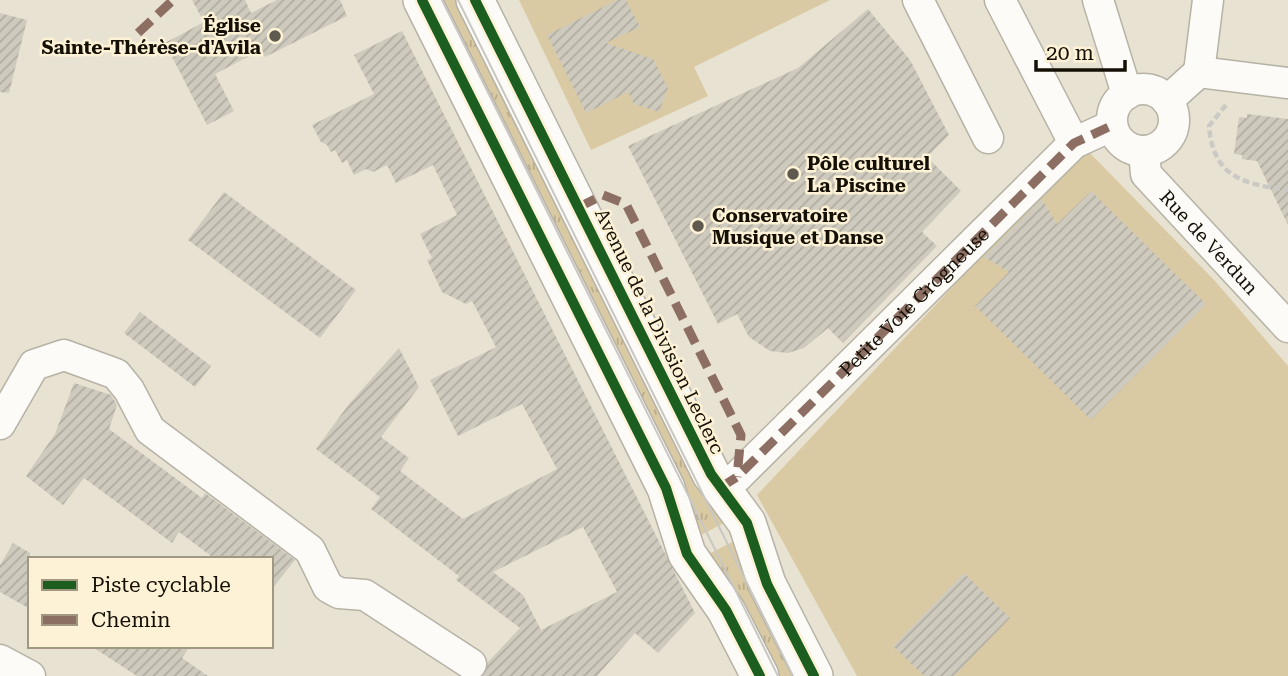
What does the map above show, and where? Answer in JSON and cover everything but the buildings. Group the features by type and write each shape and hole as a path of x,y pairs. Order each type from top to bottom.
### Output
{"main road":[{"path":"422,0 666,488 687,554 726,610 760,676"},
{"name":"Avenue de la Division Leclerc","path":"475,0 711,474 747,523 766,584 814,676"}],"street":[{"path":"918,0 988,138"},
{"path":"1000,0 1074,143"},
{"path":"1098,0 1127,94"},
{"path":"1167,101 1199,72 1208,0"},
{"path":"1199,72 1288,83"},
{"path":"1150,90 1167,101 1174,118 1173,128 1162,144 1144,151 1127,146 1111,126 1116,104 1127,94 1150,90"},
{"name":"Petite Voie Grogneuse","path":"720,487 737,477 1074,143 1111,126"},
{"name":"Rue de Verdun","path":"1144,151 1146,174 1288,327"},
{"path":"0,424 34,365 64,355 116,374 129,390 150,430 310,550 328,587 339,593 365,595 471,664"},
{"path":"0,660 30,676"}],"path":[{"path":"1248,78 1237,101 1224,106 1209,126 1211,151 1233,177 1260,186 1288,190"}],"green space":[{"path":"432,0 466,0 731,519 692,540"},
{"path":"519,0 830,0 694,67 708,96 591,150"},
{"path":"1084,147 1215,281 1288,366 1288,676 857,676 757,495"},
{"path":"740,538 803,676 770,676 701,558"}],"tram line":[{"path":"442,0 778,676"},
{"path":"458,0 793,676"}],"marked path":[{"path":"138,33 173,0"},
{"path":"721,487 737,477 1074,143 1111,126"},
{"path":"579,207 603,195 626,204 741,435 737,477"}],"cycle path":[{"path":"422,0 666,488 687,554 726,610 760,676"},
{"path":"475,0 711,474 747,523 767,584 814,676"}],"place":[{"name":"Église Sainte-Thérèse-d'Avila","path":"275,36"},
{"name":"Pôle culturel La Piscine","path":"793,174"},
{"name":"Conservatoire Musique et Danse","path":"698,226"}]}
